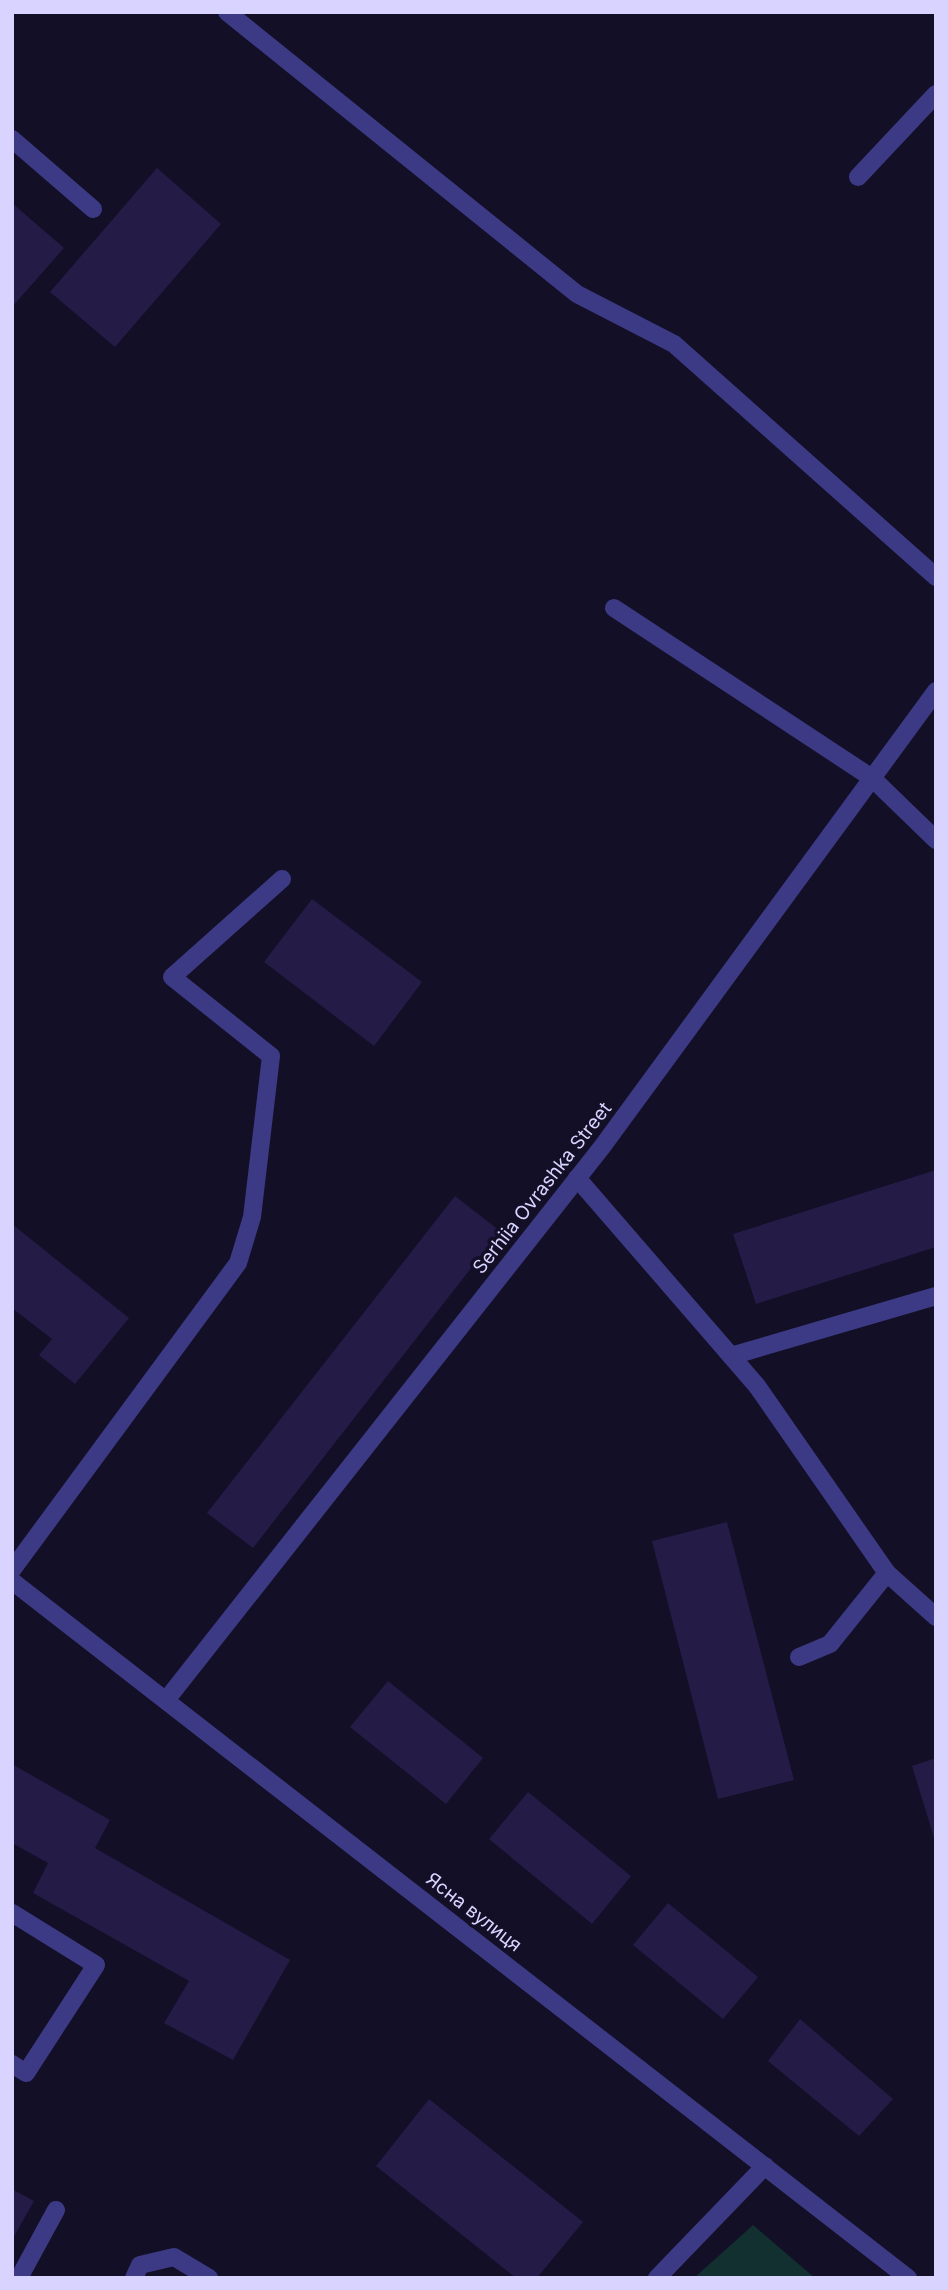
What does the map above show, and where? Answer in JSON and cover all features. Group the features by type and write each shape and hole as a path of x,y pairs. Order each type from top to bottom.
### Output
{"street":[{"path":"227,12 577,294 674,344 936,577"},
{"path":"858,177 936,94"},
{"path":"12,139 93,209"},
{"path":"614,608 872,778 936,841"},
{"name":"Serhiia Ovrashka Street","path":"167,1699 577,1178 936,691"},
{"path":"12,1570 239,1263 252,1217 271,1056 172,977 282,879"},
{"path":"577,1178 757,1386 887,1573 936,1617"},
{"path":"731,1356 936,1296"},
{"path":"799,1657 830,1644 887,1573"},
{"name":"Ясна вулиця","path":"12,1581 908,2278"},
{"path":"12,1913 96,1965 26,2073 12,2064"},
{"path":"657,2278 765,2166"},
{"path":"19,2278 57,2210"},
{"path":"134,2278 141,2265 174,2257 209,2278"}],"green space":[{"path":"753,2225 815,2278 694,2278"}],"building":[{"path":"157,168 221,224 115,347 50,292"},
{"path":"12,203 64,248 12,307"},
{"path":"312,899 422,982 374,1046 264,962"},
{"path":"936,1170 936,1247 756,1304 733,1234"},
{"path":"455,1196 500,1231 253,1548 207,1513"},
{"path":"12,1224 129,1318 75,1384 39,1355 52,1339 12,1308"},
{"path":"727,1522 794,1780 718,1799 652,1541"},
{"path":"388,1681 483,1758 446,1804 350,1727"},
{"path":"936,1758 936,1841 935,1841 912,1766"},
{"path":"12,1764 110,1820 95,1848 290,1960 233,2060 164,2023 189,1981 33,1893 48,1863 12,1843"},
{"path":"528,1792 631,1876 592,1924 489,1839"},
{"path":"668,1903 758,1977 723,2019 633,1945"},
{"path":"800,2019 893,2099 859,2136 768,2061"},
{"path":"429,2099 583,2222 537,2278 516,2278 376,2166"},
{"path":"12,2189 34,2201 12,2240"}]}
